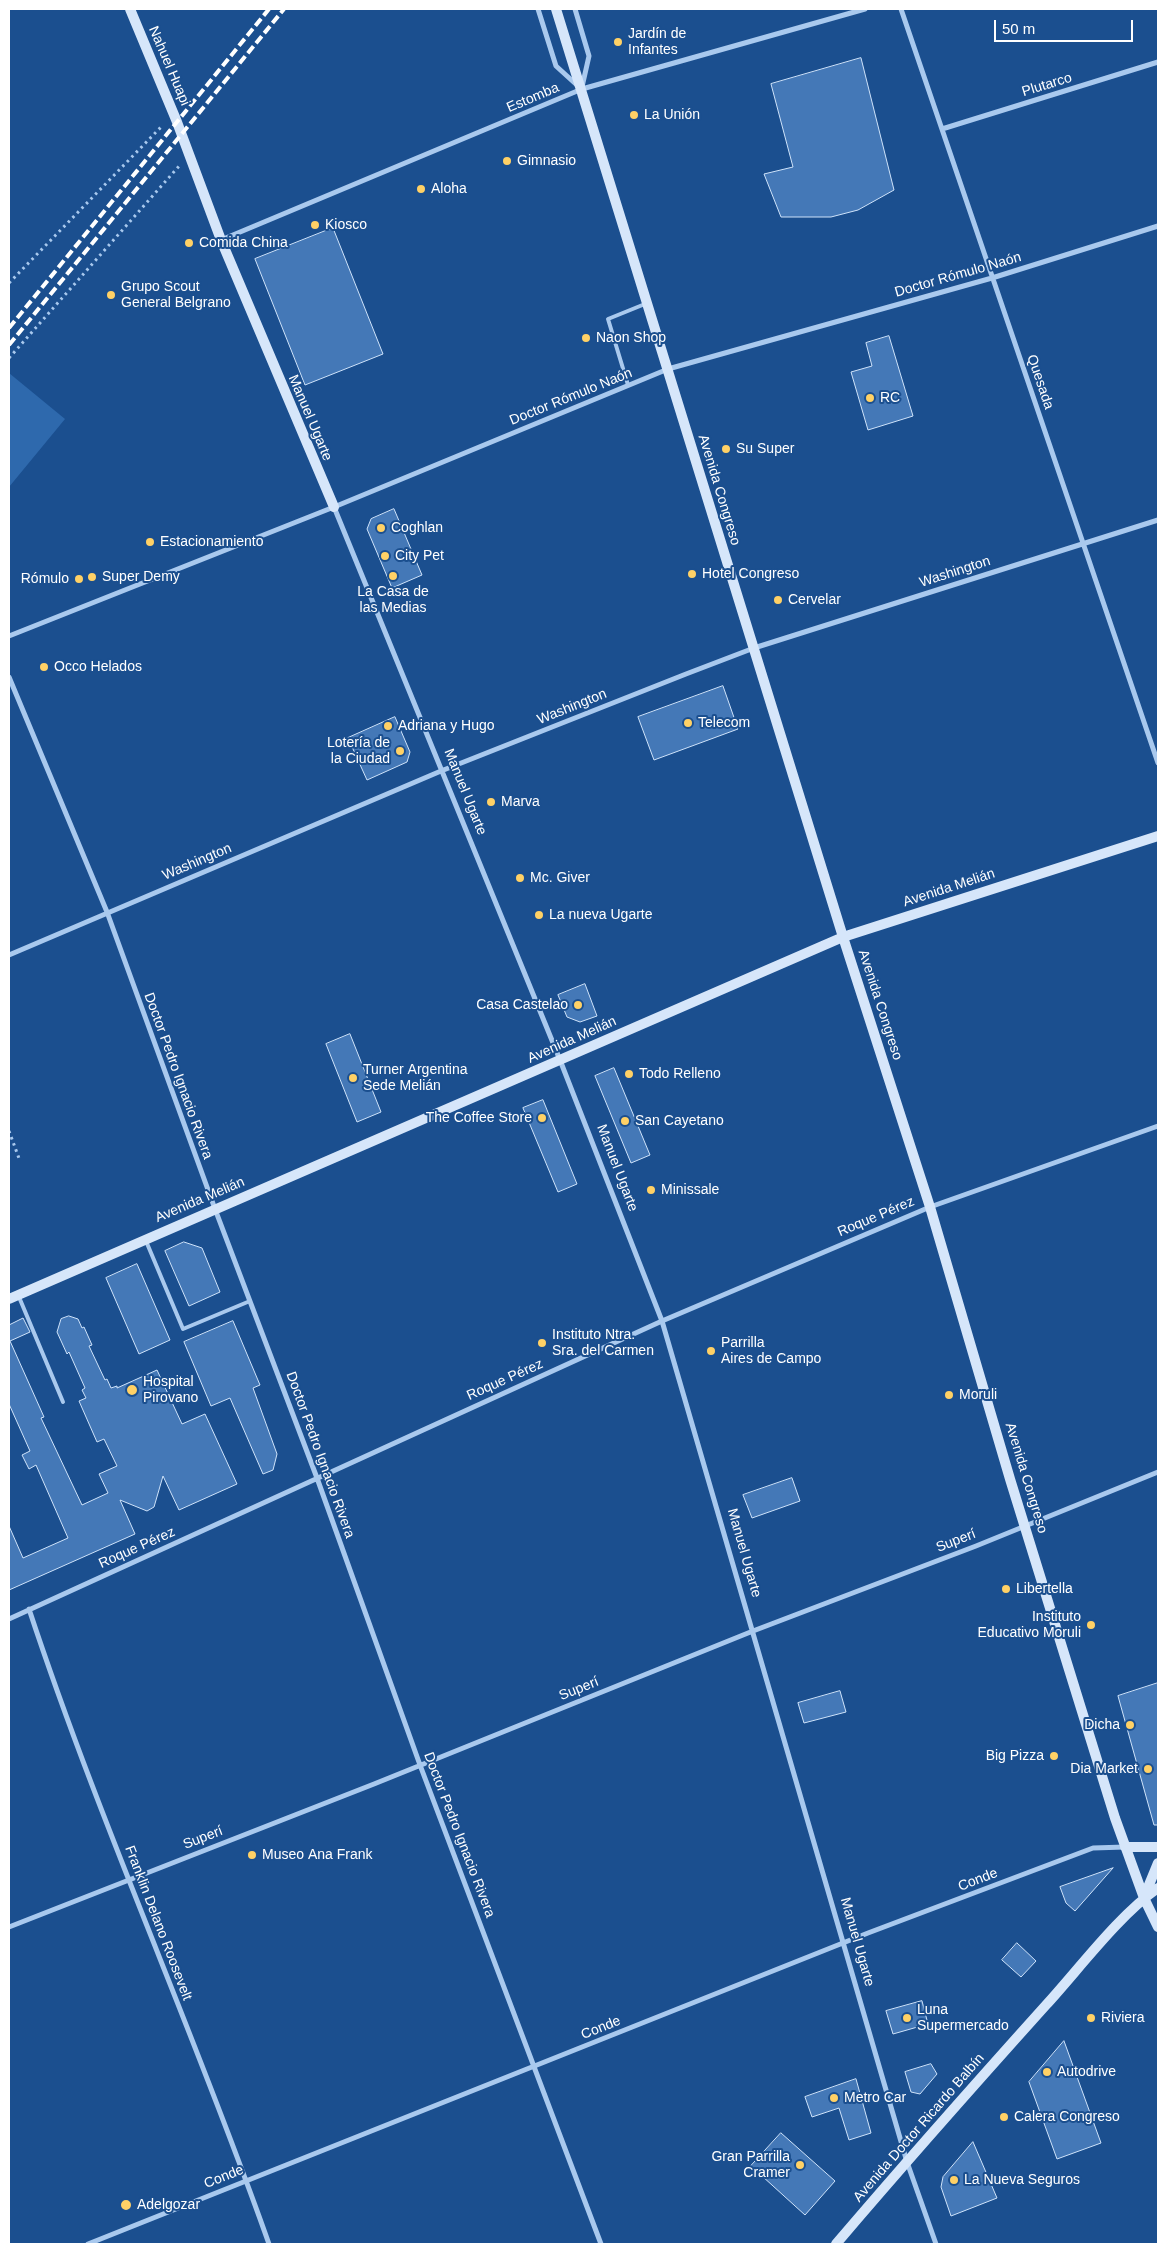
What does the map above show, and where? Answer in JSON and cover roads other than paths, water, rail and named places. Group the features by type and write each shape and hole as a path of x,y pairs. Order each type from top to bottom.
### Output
{"main road":[{"name":"Nahuel Huapi","path":"130,9 181,134"},
{"name":"Avenida Congreso","path":"556,9 843,936 930,1207 1125,1847 1144,1898 1158,1927"},
{"name":"Manuel Ugarte","path":"181,134 221,240 334,507"},
{"name":"Avenida Melián","path":"14,1297 843,936 1158,836"},
{"path":"1125,1847 1158,1847"},
{"name":"Avenida Doctor Ricardo Balbín","path":"1144,1898 1158,1863"},
{"name":"Avenida Doctor Ricardo Balbín","path":"836,2244 906,2162 1144,1898 1158,1888"}],"street":[{"path":"538,9 556,66 582,90"},
{"name":"Avenida Congreso","path":"575,9 589,56 582,90"},
{"name":"Estomba","path":"221,240 582,90 865,9"},
{"name":"Quesada","path":"901,9 1158,763"},
{"name":"Plutarco","path":"942,129 1158,62"},
{"name":"Doctor Rómulo Naón","path":"9,636 334,507 668,369 992,278 1158,226"},
{"name":"Manuel Ugarte","path":"334,507 560,1060 662,1322 906,2162 936,2244"},
{"name":"Washington","path":"9,955 441,771 754,648 1158,520"},
{"name":"Doctor Pedro Ignacio Rivera","path":"9,677 107,912 214,1209 317,1478 420,1766 601,2244"},
{"name":"Roque Pérez","path":"9,1618 662,1322 930,1207 1158,1126"},
{"name":"Superí","path":"9,1927 420,1766 753,1631 976,1546 1026,1524 1158,1472"},
{"name":"Franklin Delano Roosevelt","path":"29,1609 128,1879 247,2180 269,2244"},
{"name":"Conde","path":"88,2244 842,1944 1093,1848 1125,1847"}],"lane":[{"path":"628,385 608,319 648,304"},
{"path":"145,1239 183,1329 250,1301"},
{"path":"14,1297 63,1402"}],"railway":[{"path":"9,328 269,9"},
{"path":"9,345 284,9"}],"place":[{"name":"Jardín de Infantes","path":"618,42"},
{"name":"La Unión","path":"634,115"},
{"name":"Gimnasio","path":"507,161"},
{"name":"Aloha","path":"421,189"},
{"name":"Kiosco","path":"315,225"},
{"name":"Comida China","path":"189,243"},
{"name":"Grupo Scout General Belgrano","path":"111,295"},
{"name":"Naon Shop","path":"586,338"},
{"name":"RC","path":"870,398"},
{"name":"Su Super","path":"726,449"},
{"name":"Coghlan","path":"381,528"},
{"name":"Estacionamiento","path":"150,542"},
{"name":"City Pet","path":"385,556"},
{"name":"Hotel Congreso","path":"692,574"},
{"name":"La Casa de las Medias","path":"393,576"},
{"name":"Super Demy","path":"92,577"},
{"name":"Rómulo","path":"79,579"},
{"name":"Cervelar","path":"778,600"},
{"name":"Occo Helados","path":"44,667"},
{"name":"Telecom","path":"688,723"},
{"name":"Adriana y Hugo","path":"388,726"},
{"name":"Lotería de la Ciudad","path":"400,751"},
{"name":"Marva","path":"491,802"},
{"name":"Mc. Giver","path":"520,878"},
{"name":"La nueva Ugarte","path":"539,915"},
{"name":"Casa Castelao","path":"578,1005"},
{"name":"Todo Relleno","path":"629,1074"},
{"name":"Turner Argentina Sede Melián","path":"353,1078"},
{"name":"The Coffee Store","path":"542,1118"},
{"name":"San Cayetano","path":"625,1121"},
{"name":"Minissale","path":"651,1190"},
{"name":"Instituto Ntra. Sra. del Carmen","path":"542,1343"},
{"name":"Parrilla Aires de Campo","path":"711,1351"},
{"name":"Hospital Pirovano","path":"132,1390"},
{"name":"Moruli","path":"949,1395"},
{"name":"Libertella","path":"1006,1589"},
{"name":"Instituto Educativo Moruli","path":"1091,1625"},
{"name":"Dicha","path":"1130,1725"},
{"name":"Big Pizza","path":"1054,1756"},
{"name":"Dia Market","path":"1148,1769"},
{"name":"Museo Ana Frank","path":"252,1855"},
{"name":"Luna Supermercado","path":"907,2018"},
{"name":"Riviera","path":"1091,2018"},
{"name":"Autodrive","path":"1047,2072"},
{"name":"Metro Car","path":"834,2098"},
{"name":"Calera Congreso","path":"1004,2117"},
{"name":"Gran Parrilla Cramer","path":"800,2165"},
{"name":"La Nueva Seguros","path":"954,2180"},
{"name":"Adelgozar","path":"126,2205"}]}
